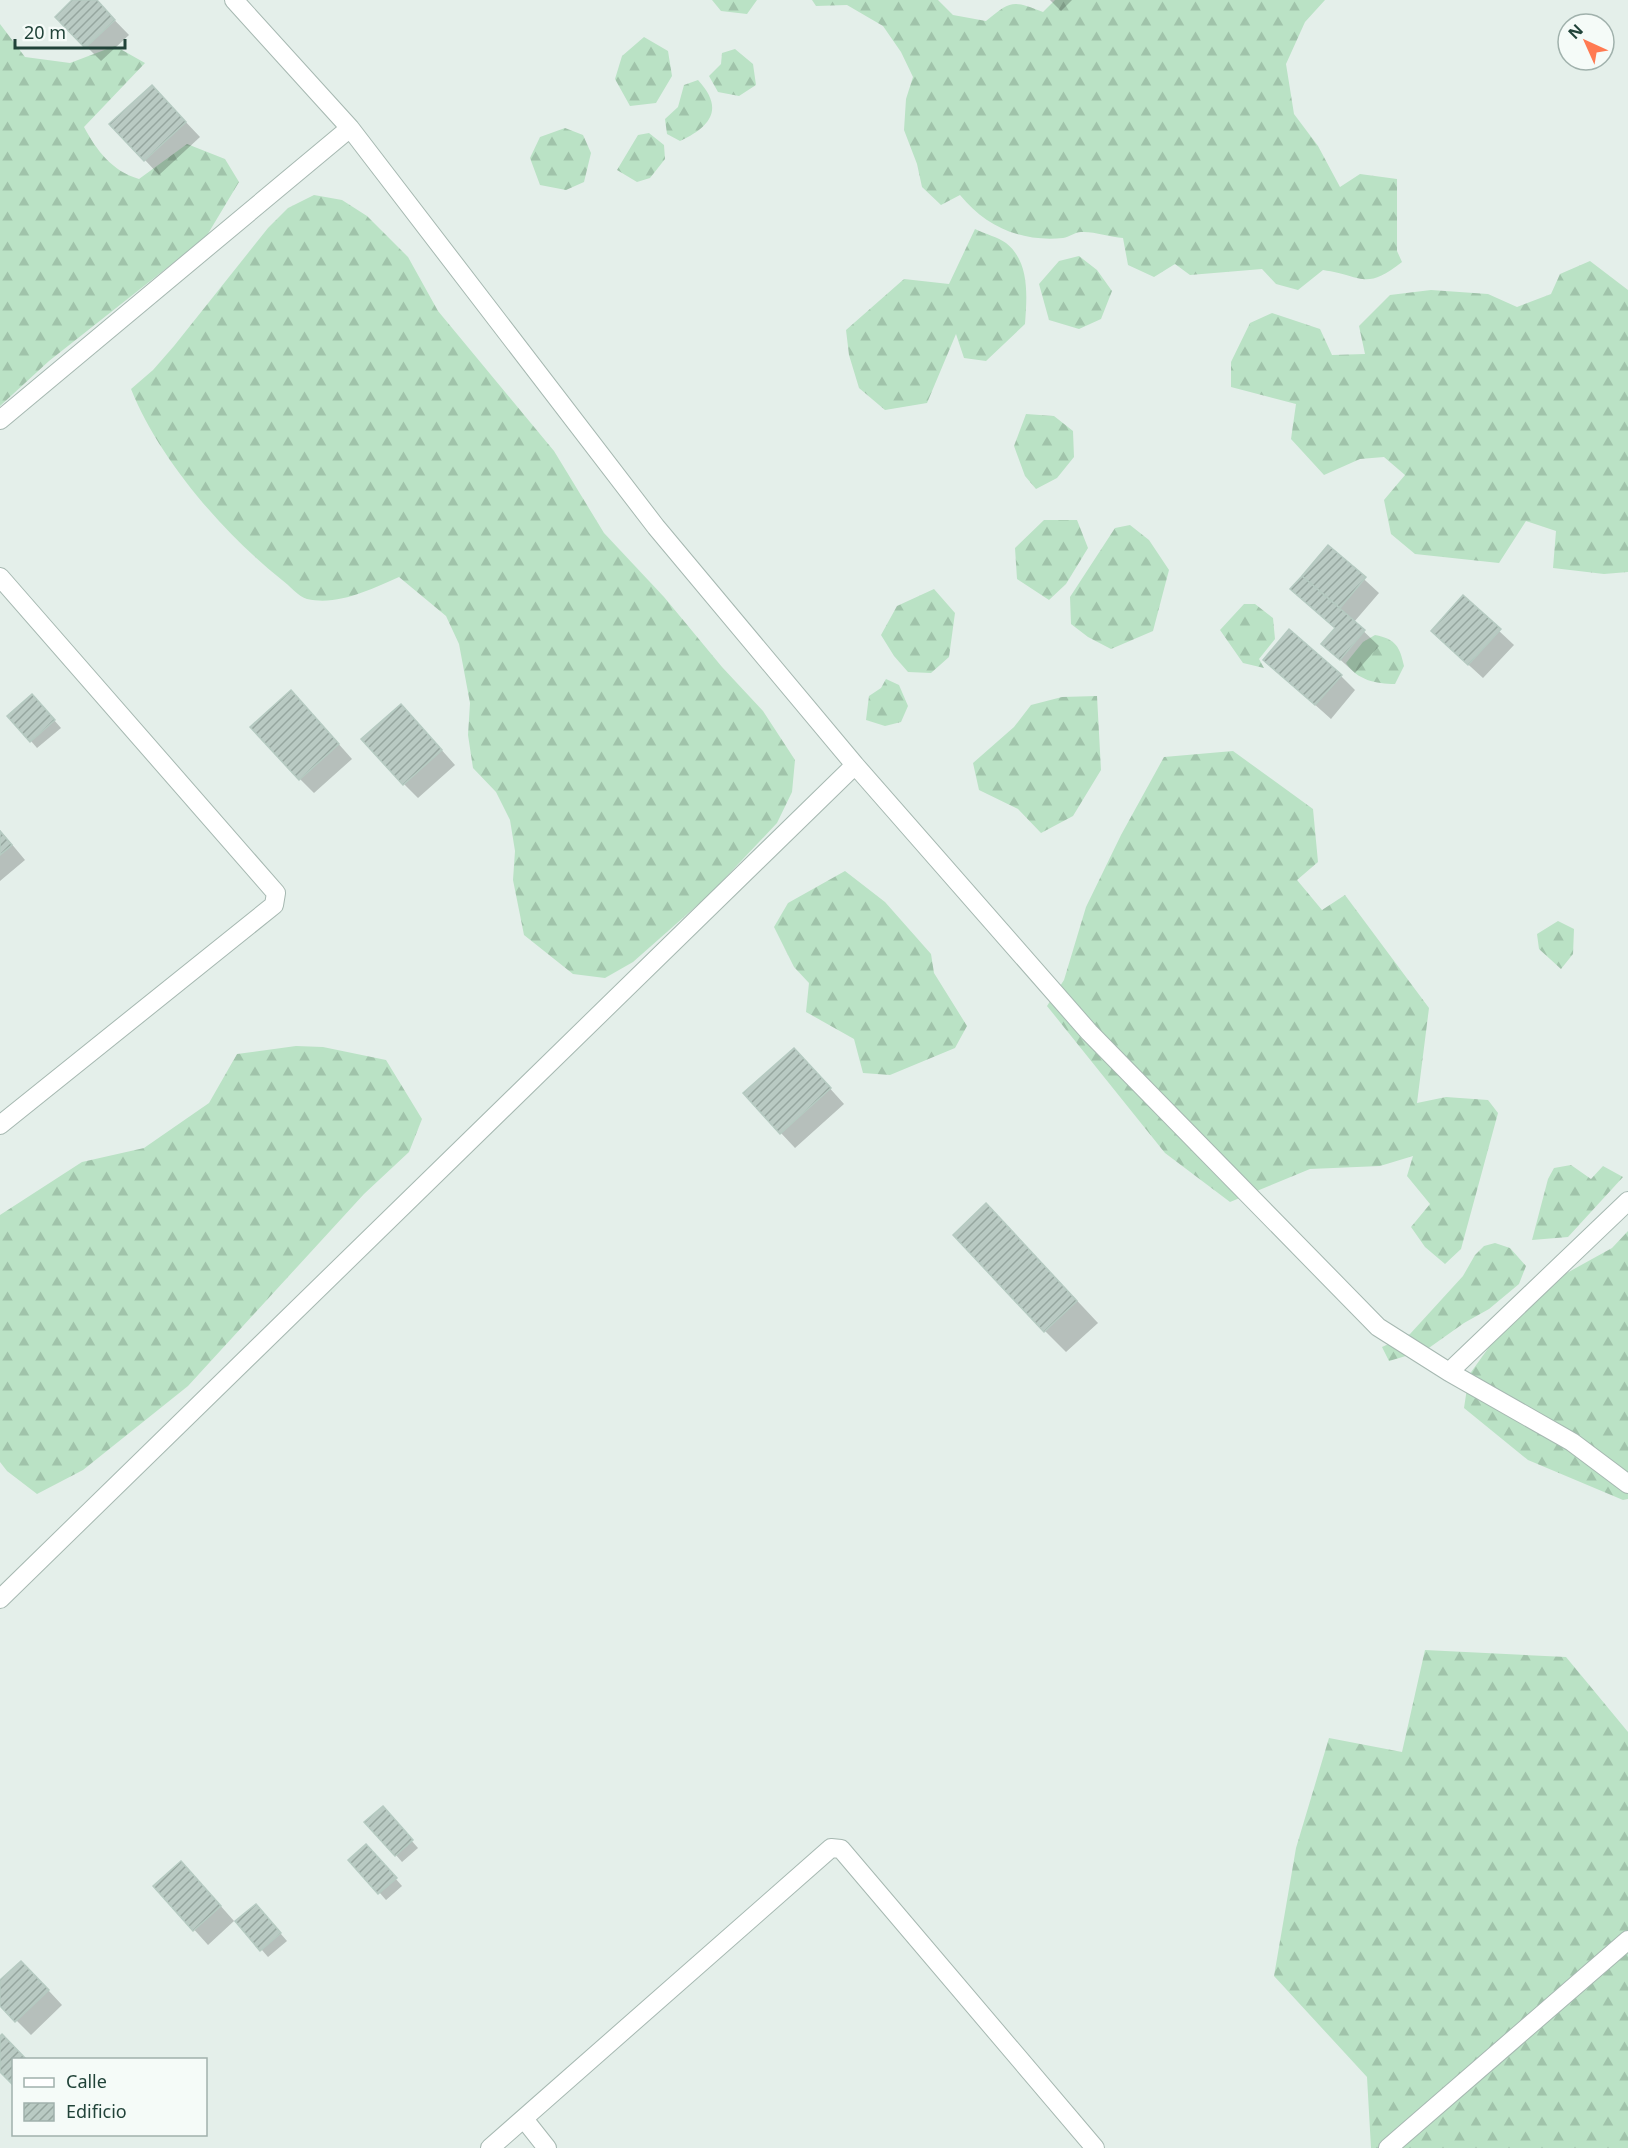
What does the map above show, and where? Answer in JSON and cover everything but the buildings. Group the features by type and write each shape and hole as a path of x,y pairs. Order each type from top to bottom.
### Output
{"street":[{"path":"234,0 350,128 656,527 855,765 1089,1032 1378,1326 1449,1372 1572,1442 1628,1484"},
{"path":"0,420 350,128"},
{"path":"0,577 276,893 277,898 269,909 0,1125"},
{"path":"0,1599 855,765"},
{"path":"1449,1372 1628,1201"},
{"path":"490,2148 831,1848 838,1847 1095,2148"},
{"path":"1388,2148 1628,1940"},
{"path":"524,2119 547,2148"}],"green space":[{"path":"712,0 757,0 747,14 721,11"},
{"path":"812,0 938,0 953,15 986,21 1001,9 1013,4 1025,5 1043,12 1055,0 1325,0 1305,22 1286,64 1294,114 1318,146 1340,187 1360,174 1397,179 1397,251 1402,262 1390,271 1371,279 1323,270 1298,290 1276,284 1262,269 1190,275 1175,264 1154,277 1128,265 1123,238 1086,232 1048,239 1019,235 981,216 960,195 941,205 922,187 917,164 904,130 906,99 913,77 901,52 883,26 847,5 816,6"},
{"path":"0,24 25,57 70,63 115,46 145,63 84,127 100,152 121,171 139,179 187,144 225,159 239,182 206,237 49,361 0,406"},
{"path":"644,37 668,51 672,76 656,103 630,106 615,79 622,56"},
{"path":"735,49 753,64 756,85 739,96 718,92 709,76 721,64 722,53"},
{"path":"698,80 711,99 711,115 700,129 680,141 667,134 665,119 678,107 684,85"},
{"path":"565,128 583,135 591,153 584,182 566,190 540,185 530,158 540,137"},
{"path":"649,133 664,145 665,159 650,178 637,182 617,170 638,135"},
{"path":"314,195 342,200 367,216 408,257 438,311 554,451 604,533 664,597 722,667 763,711 795,760 792,792 777,823 710,894 633,962 605,978 573,974 524,935 513,880 515,851 510,820 496,792 473,768 468,735 470,703 459,644 446,616 399,577 343,598 319,601 301,596 237,540 195,493 158,442 131,389 153,370 174,346 268,228 288,208"},
{"path":"975,229 1006,243 1019,260 1025,280 1025,324 986,361 964,358 956,334 927,403 885,410 859,388 849,355 846,330 904,279 949,284"},
{"path":"1079,256 1097,270 1112,291 1101,319 1079,329 1049,320 1039,284 1059,261"},
{"path":"1590,261 1628,290 1628,572 1604,574 1553,568 1556,531 1526,521 1499,563 1415,554 1391,534 1384,500 1405,475 1384,457 1360,459 1324,475 1291,439 1296,404 1231,387 1231,362 1250,323 1272,313 1320,329 1332,355 1365,354 1359,326 1390,295 1431,290 1488,294 1517,307 1551,294 1560,274"},
{"path":"1026,414 1054,416 1073,431 1074,457 1057,478 1036,489 1025,476 1014,446"},
{"path":"1044,520 1077,520 1088,548 1066,584 1049,600 1017,579 1015,548"},
{"path":"1130,525 1149,540 1169,570 1153,631 1111,649 1088,637 1071,624 1070,597 1115,528"},
{"path":"934,589 955,613 949,657 931,673 908,672 894,656 881,635 897,606"},
{"path":"1244,604 1255,604 1273,618 1275,639 1259,659 1264,668 1243,663 1220,630"},
{"path":"1375,635 1388,639 1399,649 1404,666 1395,684 1381,683 1361,677 1346,663 1363,642"},
{"path":"886,679 899,685 908,706 901,722 885,726 866,720 869,696 881,688"},
{"path":"1097,696 1101,770 1073,816 1041,833 1018,809 979,790 973,763 1014,727 1031,705 1062,697"},
{"path":"1233,751 1313,809 1318,862 1297,880 1322,910 1345,895 1429,1008 1417,1103 1446,1097 1488,1100 1498,1113 1461,1249 1445,1264 1425,1247 1411,1227 1430,1204 1407,1176 1413,1156 1380,1166 1310,1169 1230,1202 1165,1153 1047,1006 1064,980 1086,907 1121,835 1164,757"},
{"path":"845,871 885,902 931,954 934,973 967,1026 955,1048 890,1075 863,1073 854,1039 806,1012 809,983 794,967 774,927 788,903"},
{"path":"1558,921 1574,929 1573,954 1561,969 1539,949 1537,934"},
{"path":"296,1046 323,1047 386,1060 422,1119 409,1152 364,1194 188,1386 83,1470 37,1494 7,1471 0,1462 0,1215 82,1162 144,1148 209,1103 237,1054"},
{"path":"1571,1165 1591,1179 1603,1166 1623,1177 1568,1237 1532,1240 1548,1179 1554,1168"},
{"path":"1628,1231 1628,1499 1623,1500 1528,1460 1464,1408 1469,1375 1507,1322 1565,1274 1612,1248"},
{"path":"1495,1243 1510,1248 1526,1266 1519,1284 1489,1309 1464,1323 1426,1350 1389,1361 1382,1347 1410,1334 1463,1276 1475,1255 1484,1246"},
{"path":"1425,1650 1566,1657 1628,1732 1628,2148 1371,2148 1367,2077 1274,1976 1296,1848 1329,1738 1402,1752"}]}
